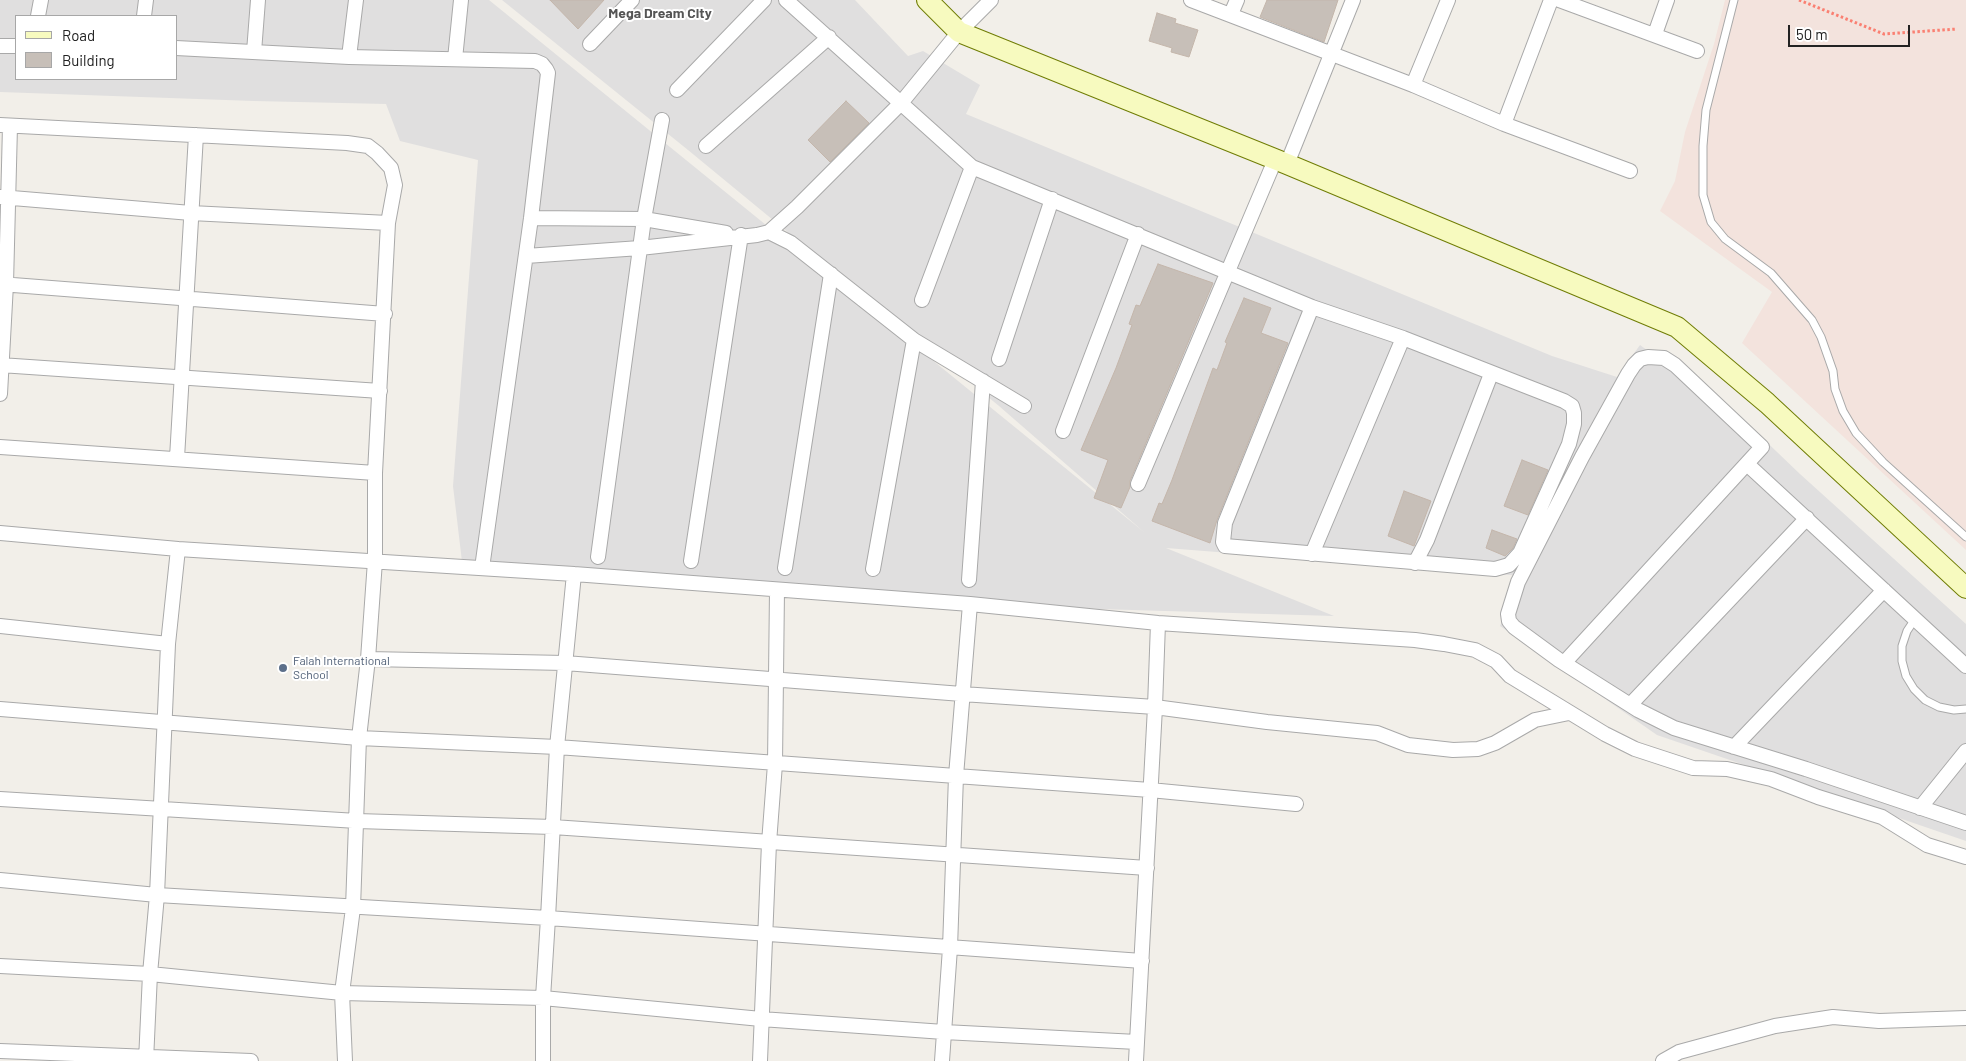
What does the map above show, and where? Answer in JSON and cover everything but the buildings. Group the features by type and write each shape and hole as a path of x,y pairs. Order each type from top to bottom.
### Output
{"main road":[{"path":"927,0 959,32 1281,162 1677,327 1767,403 1966,588"}],"street":[{"path":"38,15 41,0"},
{"path":"144,15 146,0"},
{"path":"254,52 258,0"},
{"path":"349,57 356,0"},
{"path":"455,59 461,0"},
{"path":"590,44 632,0"},
{"path":"676,90 764,0"},
{"path":"786,0 972,167 1312,306 1402,338 1564,401 1572,406 1574,424 1569,444 1520,554 1509,565 1495,569 1225,546 1223,542 1225,523 1312,306"},
{"path":"526,256 640,248 741,235 757,235 769,232 797,207 901,103 959,32 991,0"},
{"path":"1192,0 1413,85 1504,124 1630,170"},
{"path":"1231,14 1237,0"},
{"path":"1138,484 1229,272 1332,53 1353,0"},
{"path":"1413,85 1448,0"},
{"path":"1504,124 1551,0"},
{"path":"1559,0 1697,51"},
{"path":"1655,34 1667,0"},
{"path":"706,146 829,37"},
{"path":"0,46 15,46"},
{"path":"178,48 349,57 535,61 542,64 546,69 548,73 531,218 482,568"},
{"path":"598,557 644,219 662,120"},
{"path":"0,394 5,125 347,143 368,146 390,168 395,185 388,223 385,314 375,472 375,561 368,659 359,738 353,908 342,993 345,1061"},
{"path":"177,458 196,135"},
{"path":"922,300 972,167"},
{"path":"4,197 191,213 388,223"},
{"path":"999,359 1052,199"},
{"path":"531,218 644,219 741,235"},
{"path":"769,232 791,243 914,340 1024,406"},
{"path":"1063,431 1138,234"},
{"path":"691,561 741,235"},
{"path":"785,568 831,274"},
{"path":"3,284 385,314"},
{"path":"1312,554 1402,338"},
{"path":"873,569 914,340"},
{"path":"1564,663 1762,447 1675,365 1664,358 1648,357 1634,365 1582,456 1518,582 1508,614 1514,627 1564,663 1630,705 1674,728 1806,769 1966,824"},
{"path":"1,365 380,391"},
{"path":"1415,563 1426,540 1491,374"},
{"path":"970,580 983,381"},
{"path":"0,447 375,472"},
{"path":"1747,464 1966,666"},
{"path":"1630,705 1807,518"},
{"path":"0,533 178,549 574,574 970,604 1158,623 1414,640 1475,650 1496,661 1510,676 1605,734 1635,749 1693,768 1726,769 1771,779 1818,797 1882,817 1927,845 1966,857"},
{"path":"146,1059 162,809 168,644 178,549"},
{"path":"543,1061 543,998 557,747 574,574"},
{"path":"760,1061 769,843 775,764 777,590"},
{"path":"1734,747 1884,590"},
{"path":"942,1061 950,948 956,776 970,604"},
{"path":"1136,1061 1158,623"},
{"path":"0,626 168,644"},
{"path":"368,659 565,663 1155,707 1267,722 1377,733 1408,744 1453,750 1478,748 1495,743 1535,720 1569,712"},
{"path":"0,709 359,738 557,747 1150,790 1296,804"},
{"path":"1920,808 1966,751"},
{"path":"0,799 357,822 553,827 1146,868"},
{"path":"0,880 157,895 548,918 1142,961"},
{"path":"0,966 150,974 342,993 543,998 761,1019 944,1032 1137,1042"},
{"path":"1663,1061 1679,1052 1775,1026 1833,1016 1879,1020 1966,1018"},
{"path":"0,1050 146,1059 251,1061"}],"lane":[{"path":"1734,0 1706,110 1703,146 1703,195 1711,222 1726,239 1771,273 1812,320 1821,337 1833,371 1835,389 1856,433 1883,462 1966,537"},
{"path":"1915,618 1907,631 1902,646 1902,661 1906,676 1914,689 1926,700 1939,707 1954,710 1966,709"}],"path":[{"path":"1799,0 1884,34 1957,29"}],"shaded area":[{"path":"0,0 489,0 1144,532 999,406 688,150 502,0 855,0 908,56 923,51 980,85 966,114 1552,356 1617,377 1640,345 1753,429 1966,624 1966,841 1657,735 1500,626 1522,576 1166,548 1334,616 997,606 463,570 453,486 478,160 400,141 386,104 0,92"},
{"path":"1725,0 1966,0 1966,550 1742,343 1772,292 1660,211 1675,181 1685,132 1714,44"}],"place":[{"name":"Falah International School","path":"283,668"}],"district":[{"name":"Mega Dream City","path":"660,13"}]}
